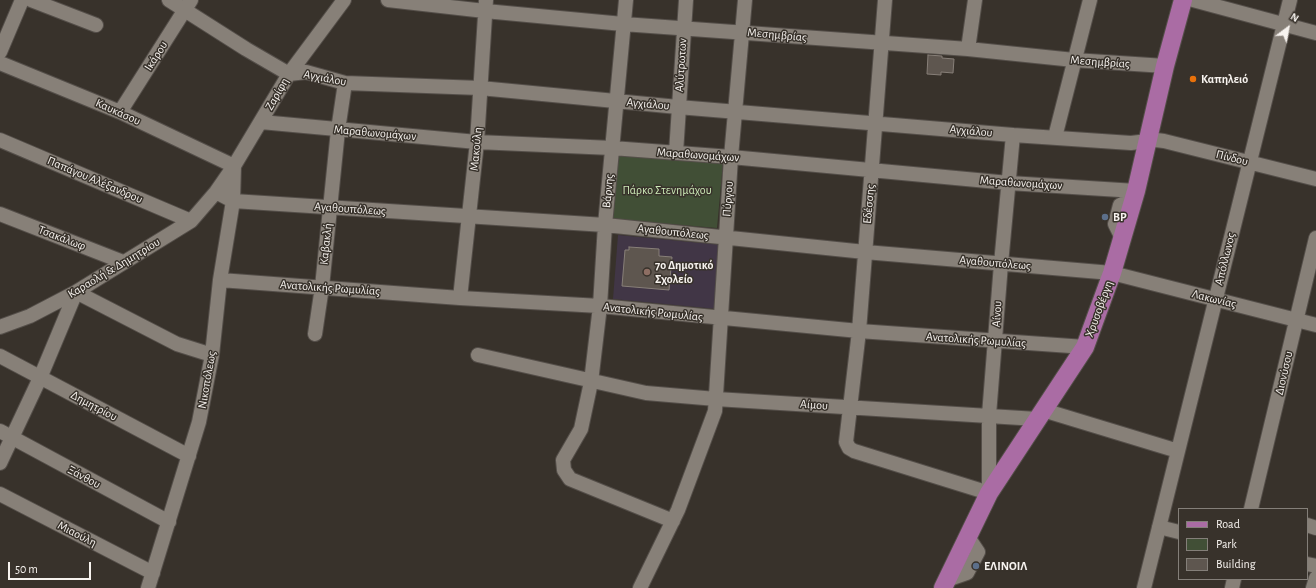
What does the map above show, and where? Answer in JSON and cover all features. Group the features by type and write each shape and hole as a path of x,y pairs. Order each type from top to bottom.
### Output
{"main road":[{"name":"Χρυσοβέργη","path":"945,584 989,493 1085,347 1112,273 1122,238 1183,0"}],"street":[{"path":"0,52 22,0"},
{"path":"31,0 96,25"},
{"name":"Αγχιάλου","path":"169,0 188,5 289,74 306,72 345,83 480,88 678,107 1013,135 1131,143 1148,141"},
{"name":"Μεσημβρίας","path":"388,0 485,6 623,24 1165,66"},
{"name":"Βάρνης","path":"626,0 605,226 600,306 591,382 581,429 563,460 564,470 570,479 673,521"},
{"name":"Αλύτρωτων","path":"676,153 686,0"},
{"name":"Πύργου","path":"640,588 678,510 715,411 731,157 745,0"},
{"name":"Εδέσσης","path":"885,0 880,44 872,171 859,332 851,408 846,439 847,445 851,450 989,493"},
{"path":"968,50 975,0"},
{"path":"1055,137 1090,0"},
{"path":"1193,0 1316,33"},
{"name":"Απόλλωνος","path":"1144,588 1290,0"},
{"name":"Ζαρίφη","path":"216,192 234,166 289,74 337,2"},
{"name":"Ικάρου","path":"120,112 188,5"},
{"name":"Μακούλη","path":"460,298 477,142 485,6"},
{"name":"Καυκάσου","path":"0,63 120,112 234,166"},
{"name":"Καβακλή","path":"315,334 322,287 338,130 345,83"},
{"name":"Μαραθωνομάχων","path":"261,122 477,142 612,148 731,157 1134,195"},
{"name":"Αίνου","path":"989,493 989,415 1013,135"},
{"name":"Παπάγου Αλέξανδρου","path":"0,140 191,221"},
{"name":"Πίνδου","path":"1148,141 1156,140 1174,143 1316,179"},
{"name":"Νικοπόλεως","path":"148,588 200,422 212,355 220,280 233,201 234,166"},
{"path":"216,192 233,201"},
{"name":"Καραολή & Δημητρίου","path":"0,327 30,316 76,292 191,221 216,192"},
{"name":"Αγαθουπόλεως","path":"233,201 605,226 865,252 1112,273"},
{"name":"Τσακάλωφ","path":"0,214 123,262"},
{"name":"Διονύσου","path":"1251,508 1316,238"},
{"name":"Λακωνίας","path":"1112,273 1316,325"},
{"name":"Ανατολικής Ρωμυλίας","path":"220,280 460,298 600,306 859,332 1085,347"},
{"path":"0,463 6,434 40,378 76,292 177,344 212,355"},
{"name":"Αίμου","path":"478,355 591,382 646,393 851,408 989,415 1040,414 1178,451"},
{"name":"Δημητρίου","path":"0,356 189,456"},
{"name":"Ξάνθου","path":"6,434 169,522"},
{"name":"Μιαούλη","path":"0,494 153,573"},
{"path":"1159,527 1178,532"},
{"path":"1314,588 1316,578"}],"shaded area":[{"path":"618,235 722,245 717,309 613,299"}],"green space":[{"name":"Πάρκο Στενημάχου","path":"618,152 723,162 717,228 612,219"}],"building":[{"path":"928,55 954,59 953,73 941,72 941,75 927,74"},
{"name":"7ο Δημοτικό Σχολείο","path":"629,247 659,249 659,256 672,257 669,290 622,286 625,250 629,250"}],"place":[{"name":"Καπηλειό","path":"1193,79"},
{"name":"BP","path":"1105,217"},
{"name":"7ο Δημοτικό Σχολείο","path":"647,272"},
{"name":"ΕΛΙΝΟΙΛ","path":"976,566"}]}
